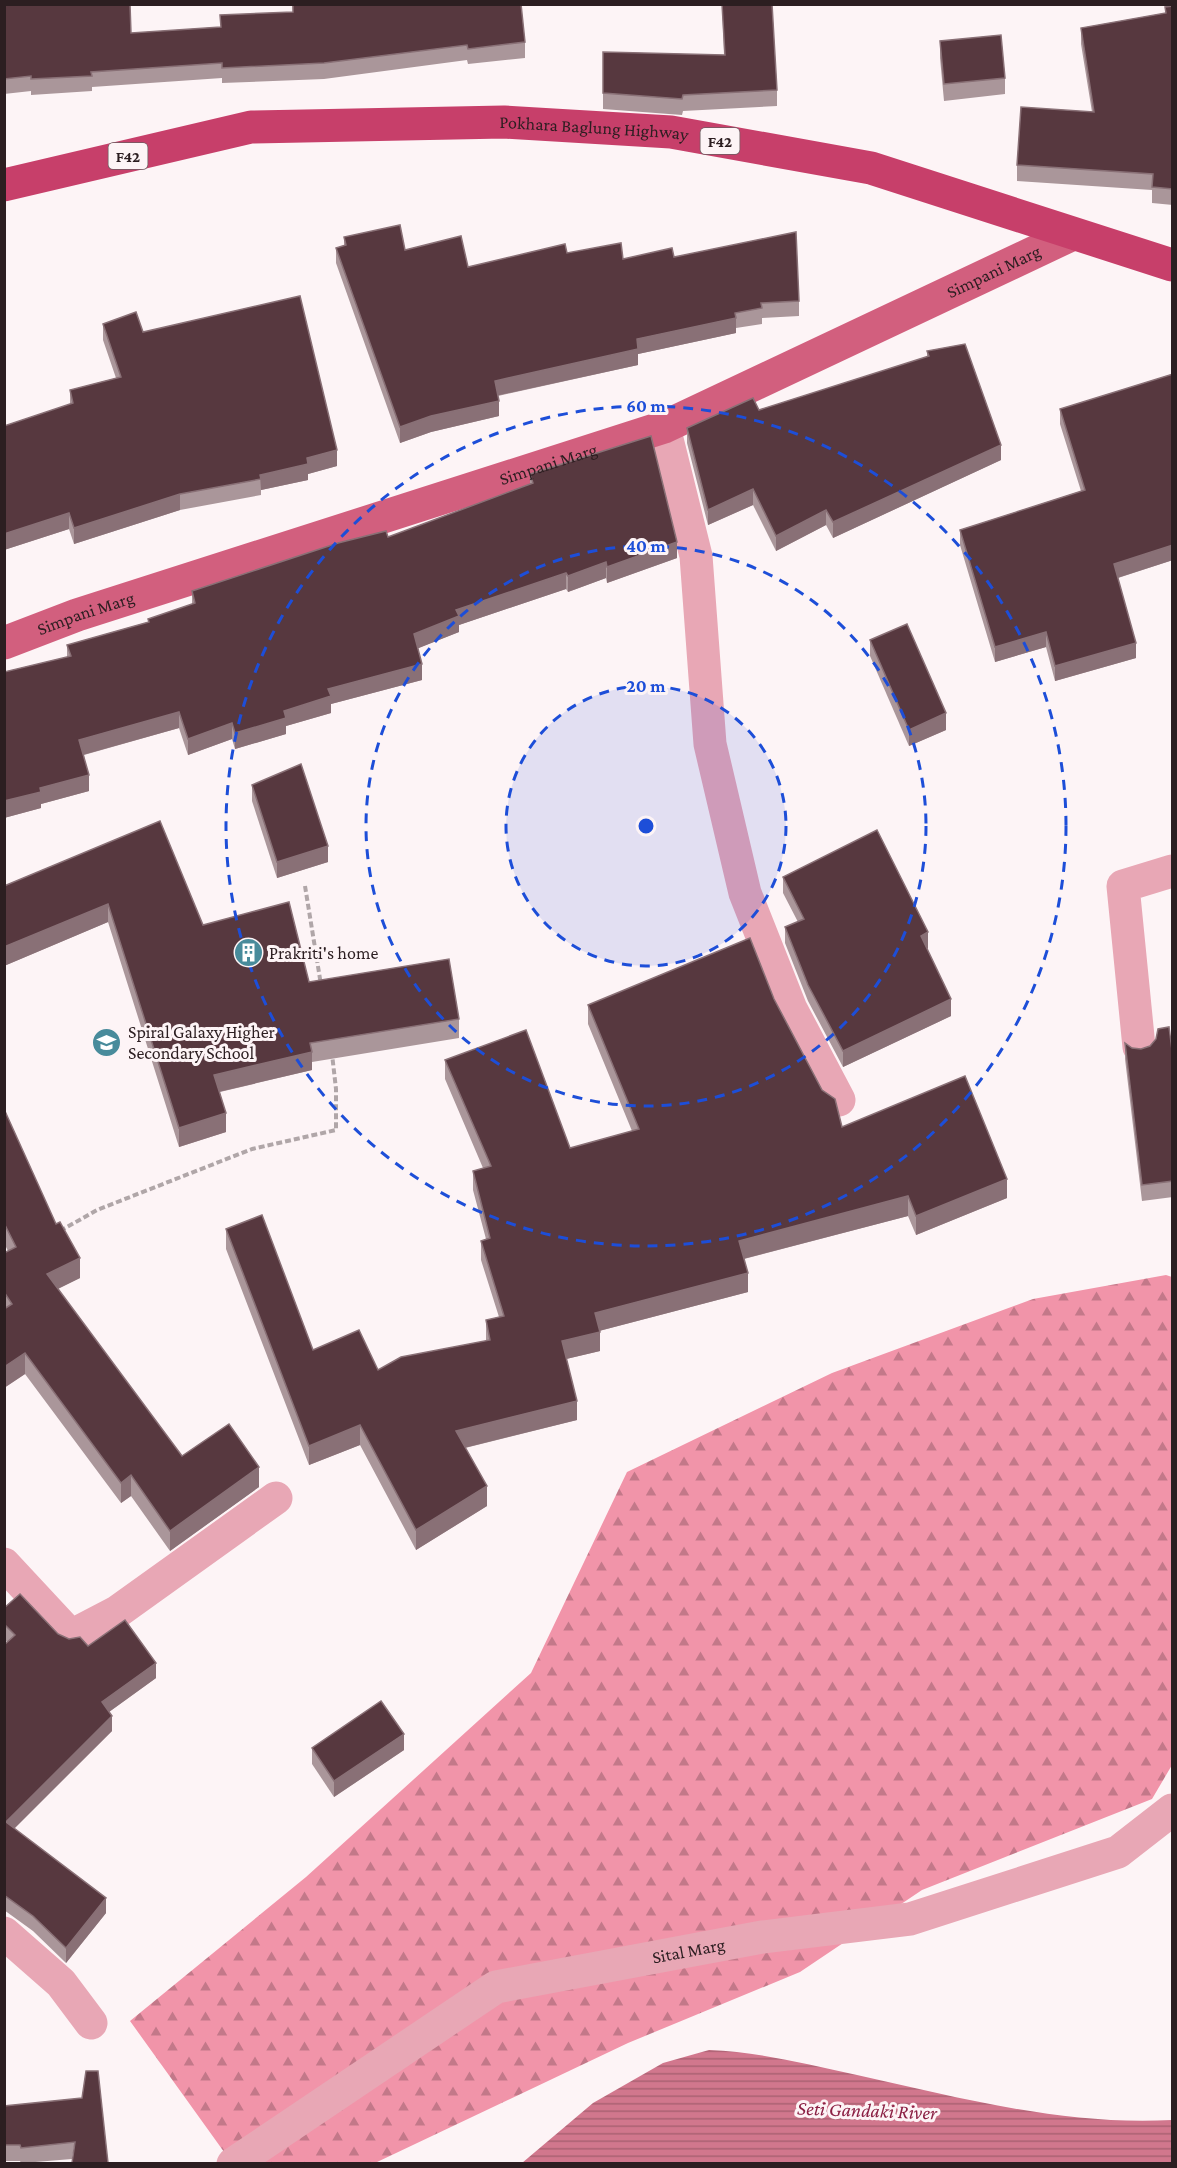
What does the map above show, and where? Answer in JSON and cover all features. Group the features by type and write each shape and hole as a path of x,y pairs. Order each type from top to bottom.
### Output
{"highway":[{"name":"Pokhara Baglung Highway","path":"4,185 251,127 504,122 671,132 871,168 1173,265"}],"main road":[{"name":"Simpani Marg","path":"4,643 77,615 664,427 1073,234"}],"street":[{"path":"664,427 696,556 710,744 745,893 791,1009 839,1100"},
{"path":"1139,1047 1123,886 1173,871"},
{"path":"4,1564 71,1636 117,1612 276,1498"},
{"name":"Sital Marg","path":"233,2163 496,1987 762,1937 910,1919 1118,1852 1173,1810"},
{"path":"4,1933 61,1983 91,2023"}],"path":[{"path":"305,886 322,992"},
{"path":"58,1232 97,1210 252,1149 336,1130 336,1089 331,1046"}],"green space":[{"path":"1166,1275 1172,1277 1172,1765 1152,1799 922,1890 800,1972 628,2043 375,2163 232,2163 130,2021 306,1877 531,1673 627,1472 832,1373 1033,1299"}],"water":[{"name":"Seti Gandaki River","path":"709,2050 783,2059 1013,2108 1093,2119 1172,2120 1172,2163 522,2163 593,2103 663,2063"}],"building":[{"path":"4,4 130,4 131,33 221,27 220,15 293,12 293,4 521,4 525,42 468,49 467,45 324,63 222,68 222,63 91,72 92,76 31,79 31,76 4,79"},
{"path":"722,4 772,4 777,90 683,95 682,99 603,93 603,52 725,55"},
{"path":"1173,6 1173,189 1152,187 1153,174 1017,165 1021,107 1094,112 1081,28 1166,13 1165,7"},
{"path":"1001,35 1005,78 944,84 940,41"},
{"path":"400,225 405,250 461,236 468,267 565,244 567,253 621,243 623,259 672,248 674,257 796,232 799,301 761,303 762,308 735,313 736,318 637,339 638,349 495,381 499,401 431,416 400,427 336,248 346,245 344,237"},
{"path":"300,296 337,450 307,458 308,464 260,475 261,479 180,494 74,528 69,513 4,534 4,426 73,403 70,390 121,377 103,324 136,312 143,332"},
{"path":"965,344 1001,445 833,522 826,510 776,536 753,489 708,510 687,428 753,398 759,410 929,356 927,351"},
{"path":"1173,374 1173,545 1114,564 1136,643 1055,666 1046,632 995,647 960,530 1085,490 1060,409"},
{"path":"651,436 677,542 607,567 606,562 568,576 566,573 456,610 459,616 414,634 422,664 328,689 331,696 284,711 286,718 235,733 232,723 188,739 179,712 79,740 89,775 40,788 41,792 4,801 4,672 71,656 67,645 149,622 148,619 195,603 192,591 338,543 386,531 388,537 533,483 530,474"},
{"path":"907,624 946,713 909,730 870,640"},
{"path":"301,764 328,846 277,862 252,785"},
{"path":"160,821 203,925 289,902 309,982 449,959 459,1019 310,1043 312,1052 214,1075 226,1113 179,1128 108,904 4,947 4,886"},
{"path":"877,830 928,932 921,936 951,999 843,1051 808,985 785,927 804,919 783,877"},
{"path":"750,938 774,999 822,1090 835,1099 842,1127 965,1076 1007,1179 916,1216 908,1196 739,1241 748,1273 595,1313 600,1332 562,1341 577,1401 456,1431 487,1486 416,1530 360,1425 309,1446 226,1229 262,1215 313,1350 359,1330 378,1370 401,1357 490,1340 486,1320 504,1316 481,1241 490,1238 473,1171 491,1166 445,1060 526,1030 570,1148 639,1129 588,1005"},
{"path":"1169,1027 1173,1058 1173,1181 1142,1185 1125,1043 1132,1048 1141,1049 1150,1046 1156,1039 1158,1029"},
{"path":"4,1109 56,1224 60,1222 80,1258 47,1274 182,1456 229,1424 259,1467 170,1531 131,1475 121,1483 25,1353 4,1367 4,1309 12,1304 4,1292 4,1253 16,1247 4,1223"},
{"path":"20,1594 58,1634 69,1639 80,1637 88,1646 125,1620 156,1663 102,1702 112,1716 6,1822 106,1898 66,1948 33,1916 4,1895 4,1645 15,1635 4,1624 4,1608"},
{"path":"381,1701 404,1734 334,1781 312,1748"},
{"path":"86,2071 98,2071 108,2163 72,2163 75,2142 21,2148 20,2145 4,2145 4,2106 82,2098"}],"place":[{"name":"Prakriti's home","path":"248,953"},
{"name":"Spiral Galaxy Higher Secondary School","path":"107,1042"}]}
